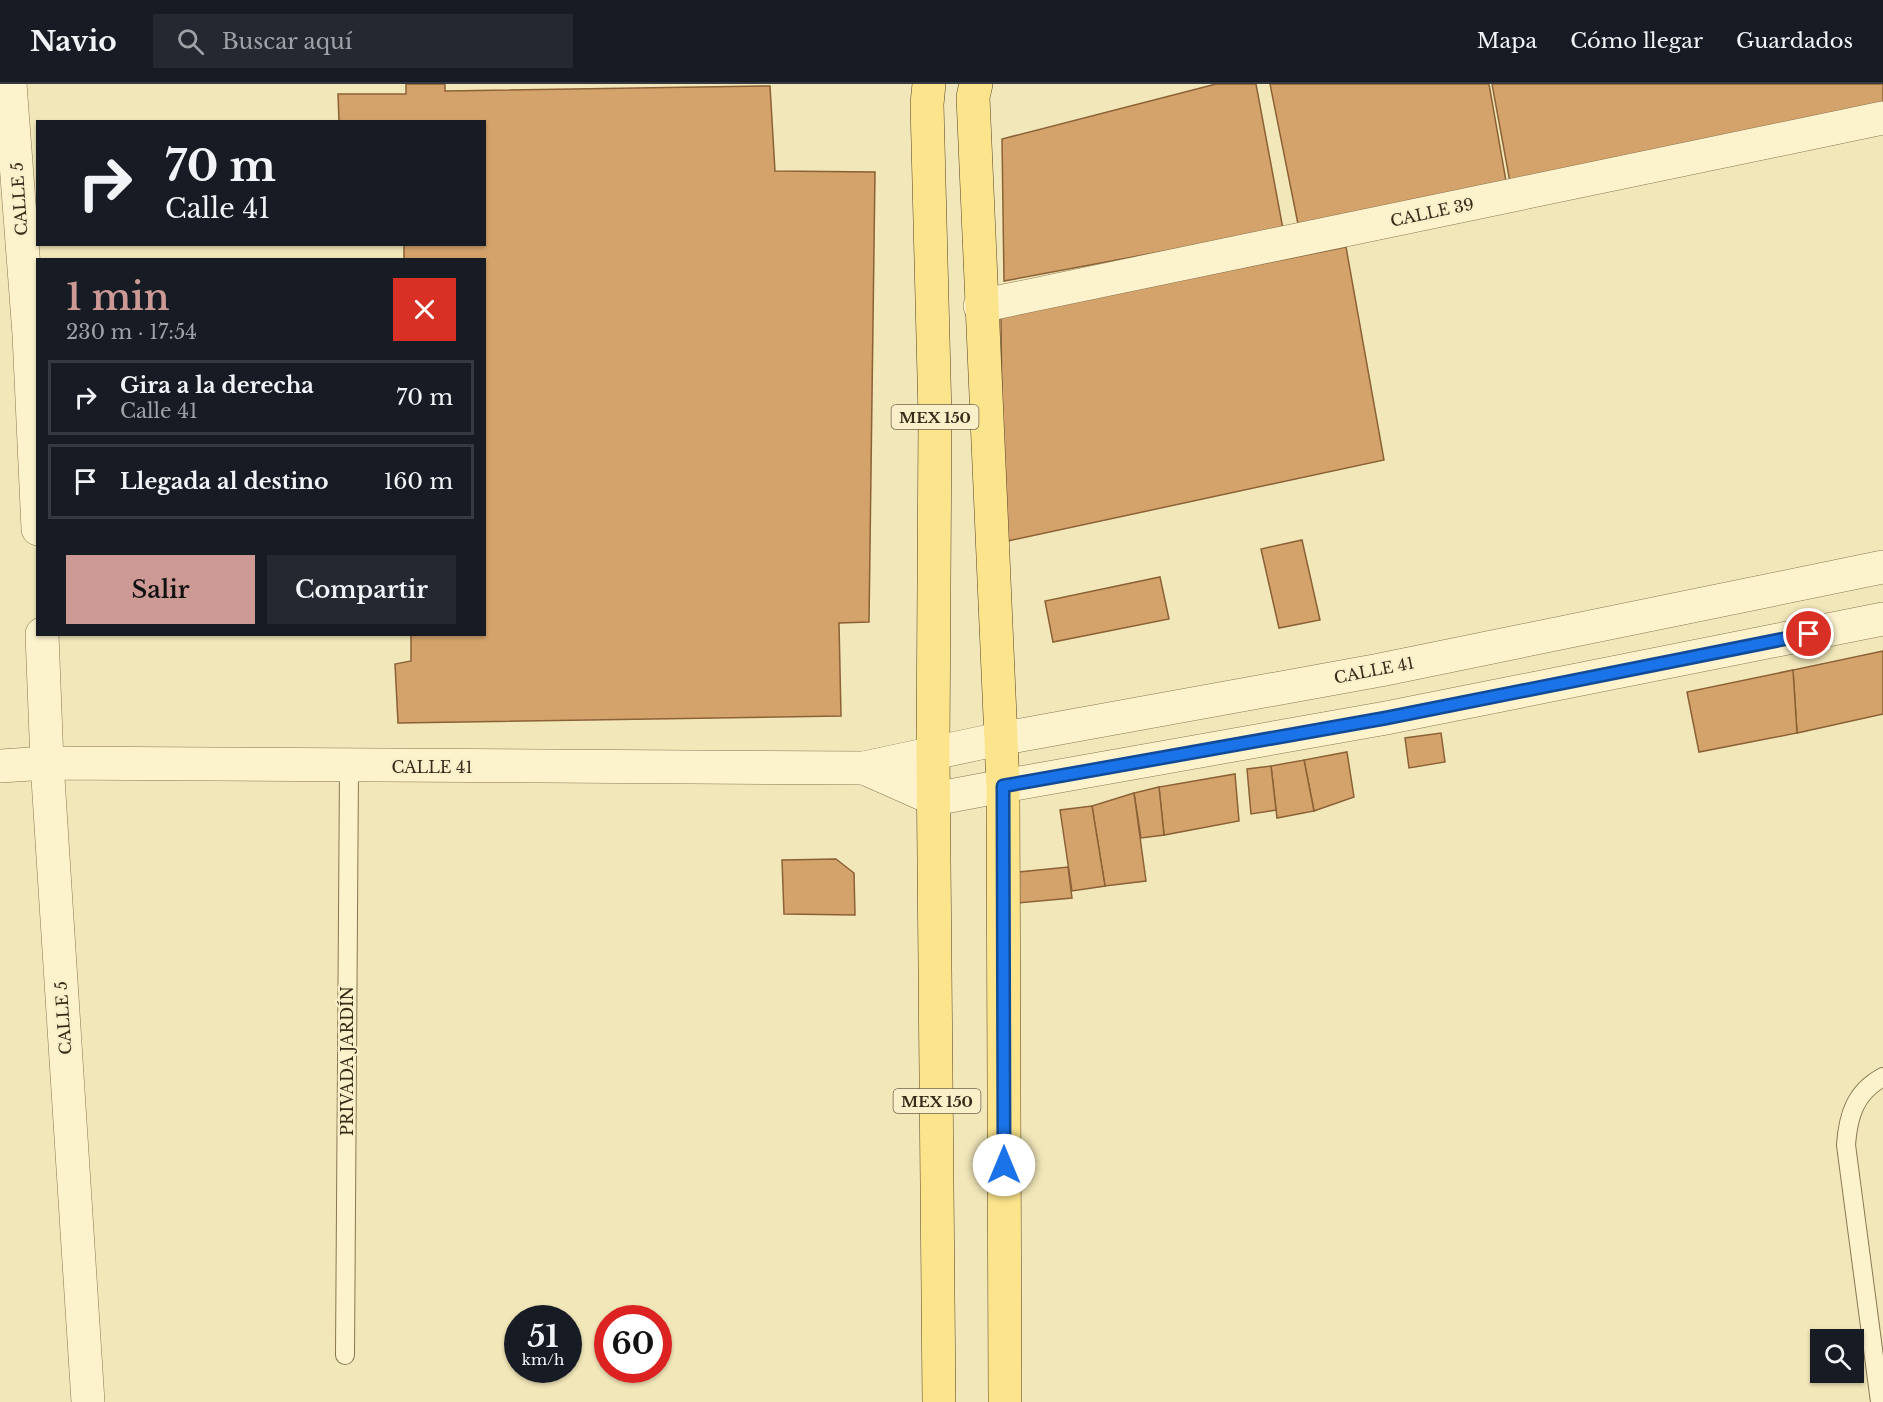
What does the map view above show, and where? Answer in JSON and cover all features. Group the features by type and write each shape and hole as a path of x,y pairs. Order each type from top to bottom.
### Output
{"main road":[{"path":"928,94 974,91"},
{"name":"MEX 150","path":"974,91 980,306 1003,786 1005,1402"},
{"name":"MEX 150","path":"928,94 935,416 933,751 939,1402"},
{"path":"935,416 986,418"}],"street":[{"name":"CALLE 5","path":"10,84 29,334 36,486"},
{"name":"CALLE 39","path":"980,306 1883,118"},
{"name":"CALLE 41","path":"0,766 47,764 864,768 933,751 1380,670 1883,567"},
{"path":"934,799 1386,718 1869,622 1847,576"},
{"name":"CALLE 5","path":"42,636 47,764 88,1402"},
{"path":"1380,670 1386,718"},
{"name":"CALLE 41","path":"864,768 934,799"}],"lane":[{"name":"PRIVADA JARDÍN","path":"345,1355 349,767"},
{"path":"1880,1402 1846,1145 1848,1120 1855,1101 1866,1089 1883,1077"}],"building":[{"path":"406,84 445,84 445,91 770,86 775,171 875,172 869,622 839,623 841,716 398,723 395,664 411,661 411,636 486,636 486,258 404,258 404,246 486,246 486,120 339,120 338,94 406,94"},
{"path":"1216,84 1256,84 1283,229 1004,281 1002,139"},
{"path":"1270,84 1489,84 1506,181 1298,224"},
{"path":"1492,84 1883,84 1883,106 1510,182"},
{"path":"1346,247 1384,460 1003,542 1001,316"},
{"path":"1302,540 1320,620 1279,628 1261,549"},
{"path":"1160,577 1169,619 1053,642 1045,601"},
{"path":"1883,651 1883,714 1797,733 1793,670"},
{"path":"1793,670 1797,733 1699,752 1687,692"},
{"path":"1441,733 1445,762 1409,768 1405,738"},
{"path":"1347,752 1354,797 1314,811 1304,760"},
{"path":"1304,760 1314,811 1277,818 1271,766"},
{"path":"1271,766 1276,810 1251,814 1247,769"},
{"path":"1235,774 1239,821 1164,835 1159,787"},
{"path":"1159,787 1164,835 1141,838 1134,793"},
{"path":"1134,793 1146,881 1105,886 1092,806"},
{"path":"1092,806 1105,886 1072,891 1060,810"},
{"path":"836,859 854,873 855,915 784,914 782,860"},
{"path":"1068,867 1072,898 1018,903 1019,872"}],"route":[{"path":"1004,1165 1003,786 1386,718 1809,634"}]}
